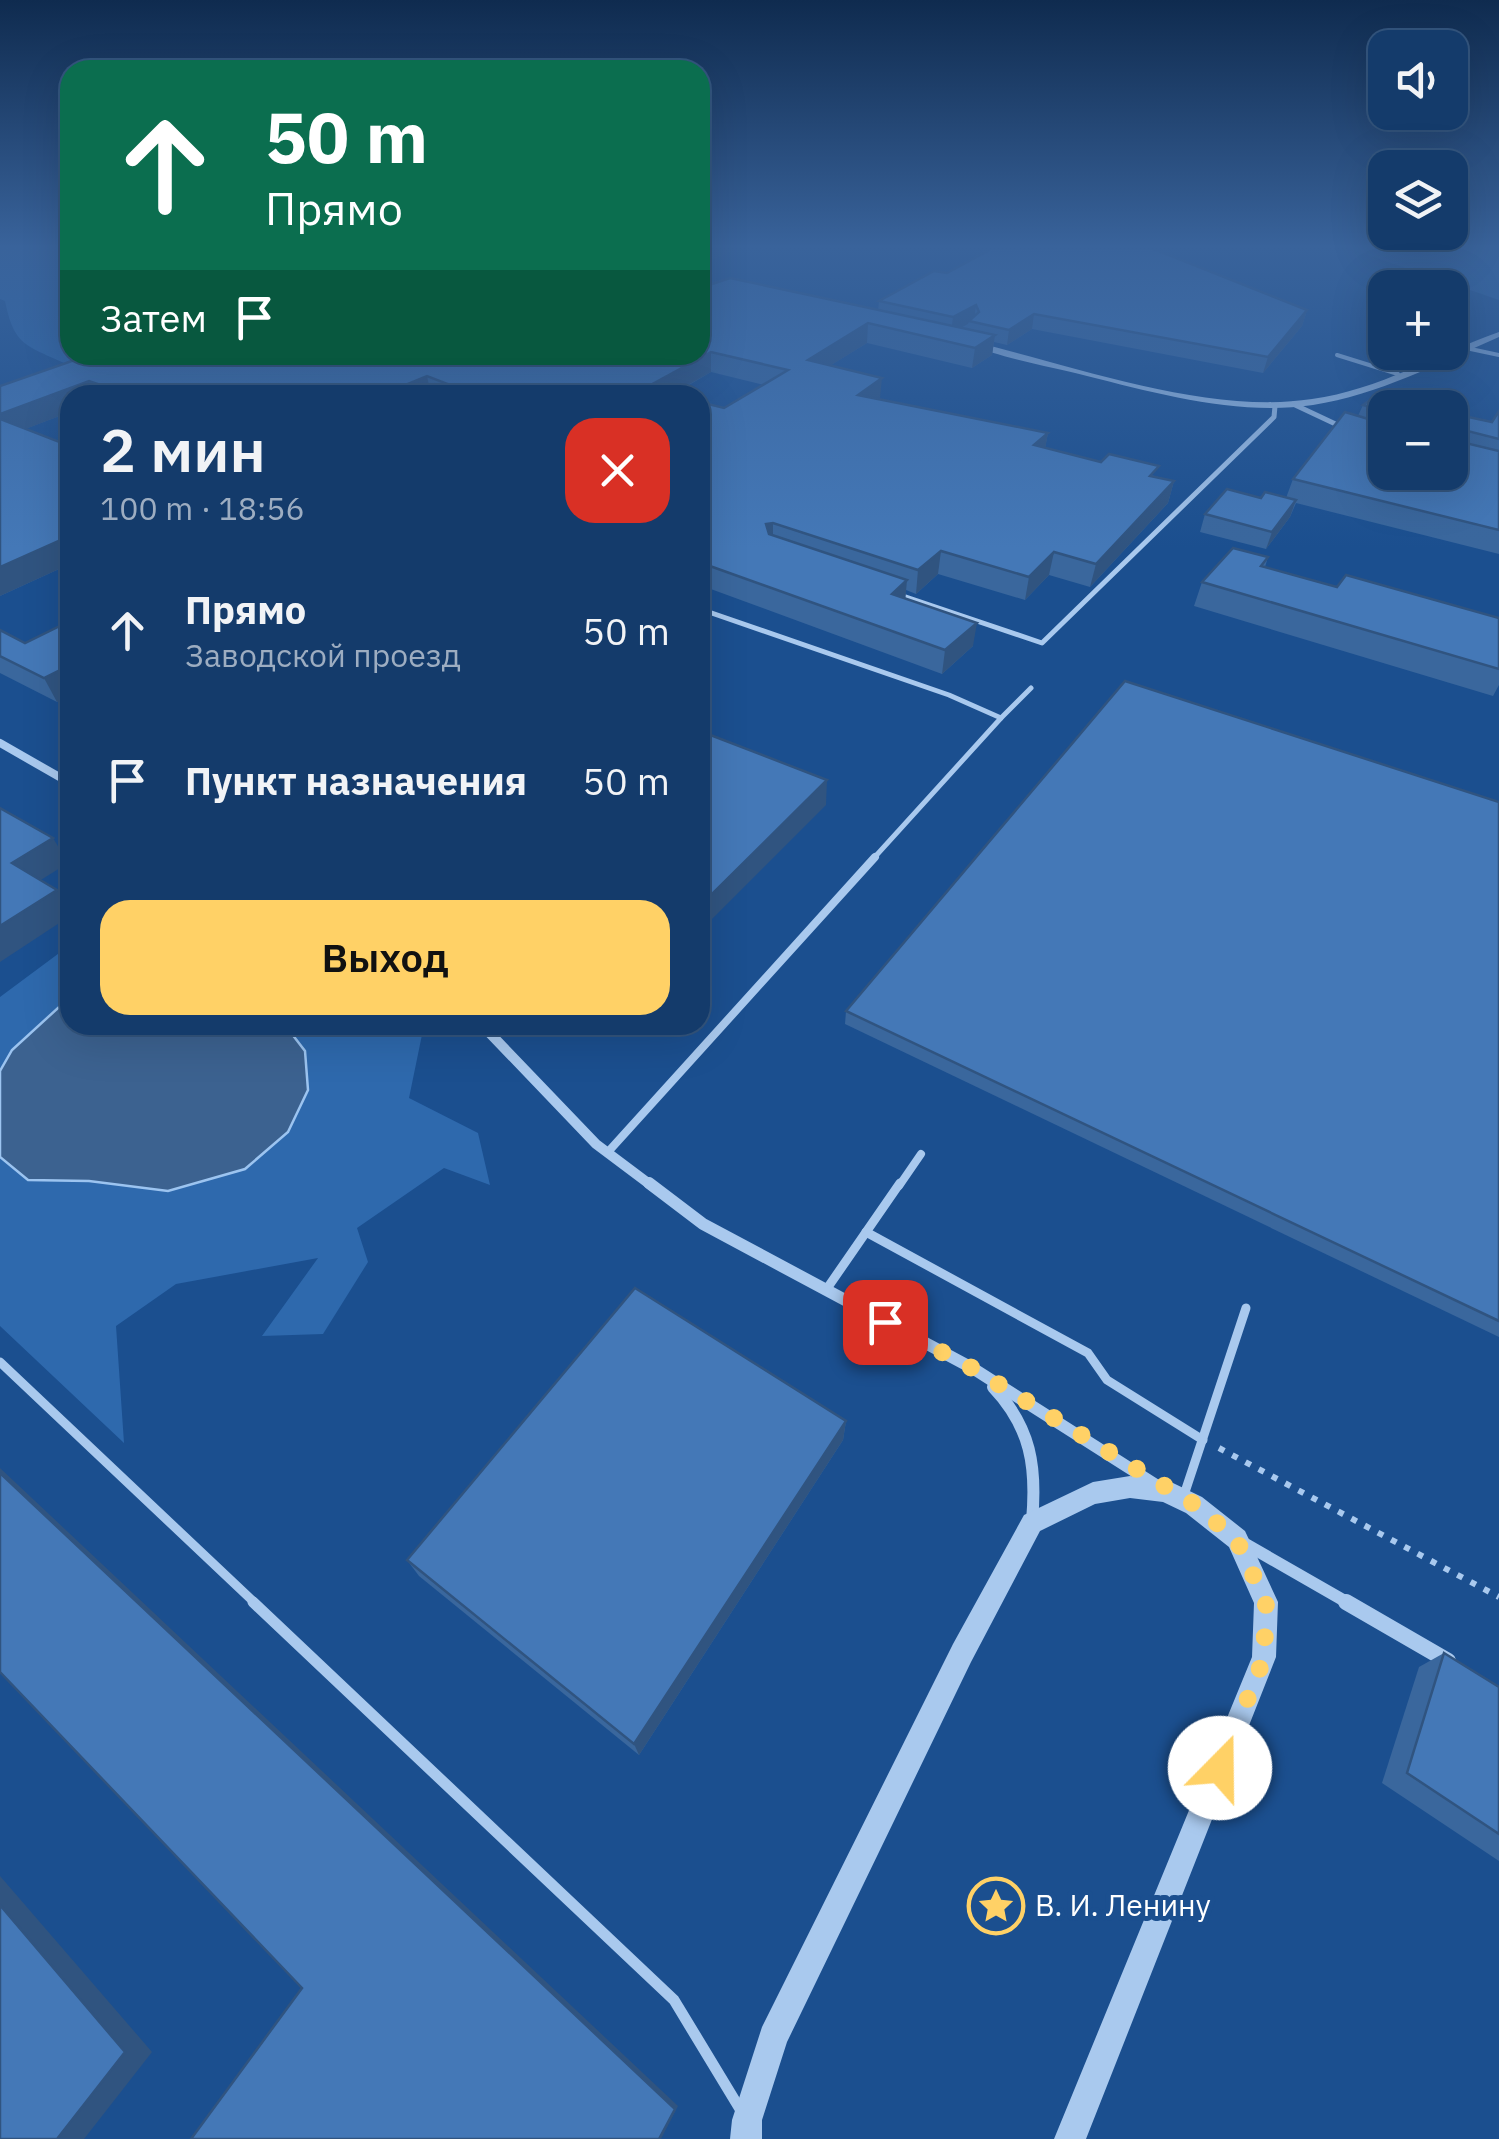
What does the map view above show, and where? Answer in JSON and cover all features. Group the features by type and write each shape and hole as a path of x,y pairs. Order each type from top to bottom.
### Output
{"street":[{"path":"988,348 1207,398 1275,406 1339,397 1408,370"},
{"path":"0,743 60,777"},
{"path":"492,1035 608,1152 703,1224 974,1369 1174,1495 1236,1539 1466,1672"},
{"path":"750,2133 773,2038 962,1653 1032,1522 1036,1486 1031,1446 1015,1408 974,1369"},
{"path":"1032,1522 1093,1493 1130,1487 1174,1495"},
{"path":"1070,2139 1264,1658 1266,1602 1236,1539"}],"lane":[{"path":"1468,348 1499,354"},
{"path":"1338,355 1398,374"},
{"path":"1293,404 1353,430"},
{"path":"898,594 1042,644 1254,437 1274,416 1275,406"},
{"path":"1340,426 1350,420"},
{"path":"710,611 949,695 1001,718"},
{"path":"608,1152 1031,688"},
{"path":"826,1290 922,1154"},
{"path":"866,1232 1088,1353 1107,1380 1202,1440"},
{"path":"1174,1495 1202,1440 1246,1308"},
{"path":"0,1362 674,2000 750,2133"}],"path":[{"path":"1202,1440 1499,1597"}],"shaded area":[{"path":"33,348 60,348 60,361"},
{"path":"60,952 60,1035 422,1035 409,1098 478,1133 490,1185 444,1168 357,1228 368,1262 323,1334 262,1336 318,1258 176,1284 116,1326 124,1443 0,1326 0,997"},
{"path":"60,1006 60,1035 293,1035 305,1051 308,1090 288,1132 245,1169 168,1191 89,1181 28,1180 0,1157 0,1071 12,1050"}],"building":[{"path":"710,348 828,348 808,360 882,378 858,395 1048,433 1034,445 1101,462 1109,454 1159,466 1150,476 1174,481 1096,564 1054,552 1029,577 941,551 918,570 766,524 769,534 907,580 892,594 977,623 945,650 710,566 710,404 724,408 788,370 711,352"},
{"path":"1218,348 1276,348 1268,357"},
{"path":"60,365 687,365 650,385 450,385 427,376 405,385 101,385 89,381 60,385 60,392 0,414 0,386"},
{"path":"1499,411 1499,439 1468,431 1468,417 1492,422"},
{"path":"1345,412 1368,419 1368,490 1468,490 1468,444 1499,451 1499,530 1293,479"},
{"path":"0,419 60,442 60,540 0,567"},
{"path":"1227,489 1261,498 1265,492 1296,500 1272,532 1205,514"},
{"path":"1233,548 1268,557 1261,566 1337,587 1346,575 1499,618 1499,669 1202,582"},
{"path":"60,626 60,670 44,678 0,656 0,630 25,643"},
{"path":"1125,681 1499,802 1499,1321 846,1011"},
{"path":"710,735 827,780 710,896"},
{"path":"0,808 53,838 12,863 57,890 0,926"},
{"path":"635,1288 846,1421 634,1744 407,1560"},
{"path":"0,1473 675,2109 659,2139 191,2139 302,1988 0,1672"},
{"path":"1444,1653 1499,1687 1499,1834 1407,1773"},
{"path":"0,1905 125,2052 57,2139 0,2139"}],"place":[{"name":"В. И. Ленину","path":"996,1906"}],"route":[{"path":"885,1322 974,1369 1165,1491 1194,1504 1236,1539 1266,1602 1264,1658 1220,1768"}]}
